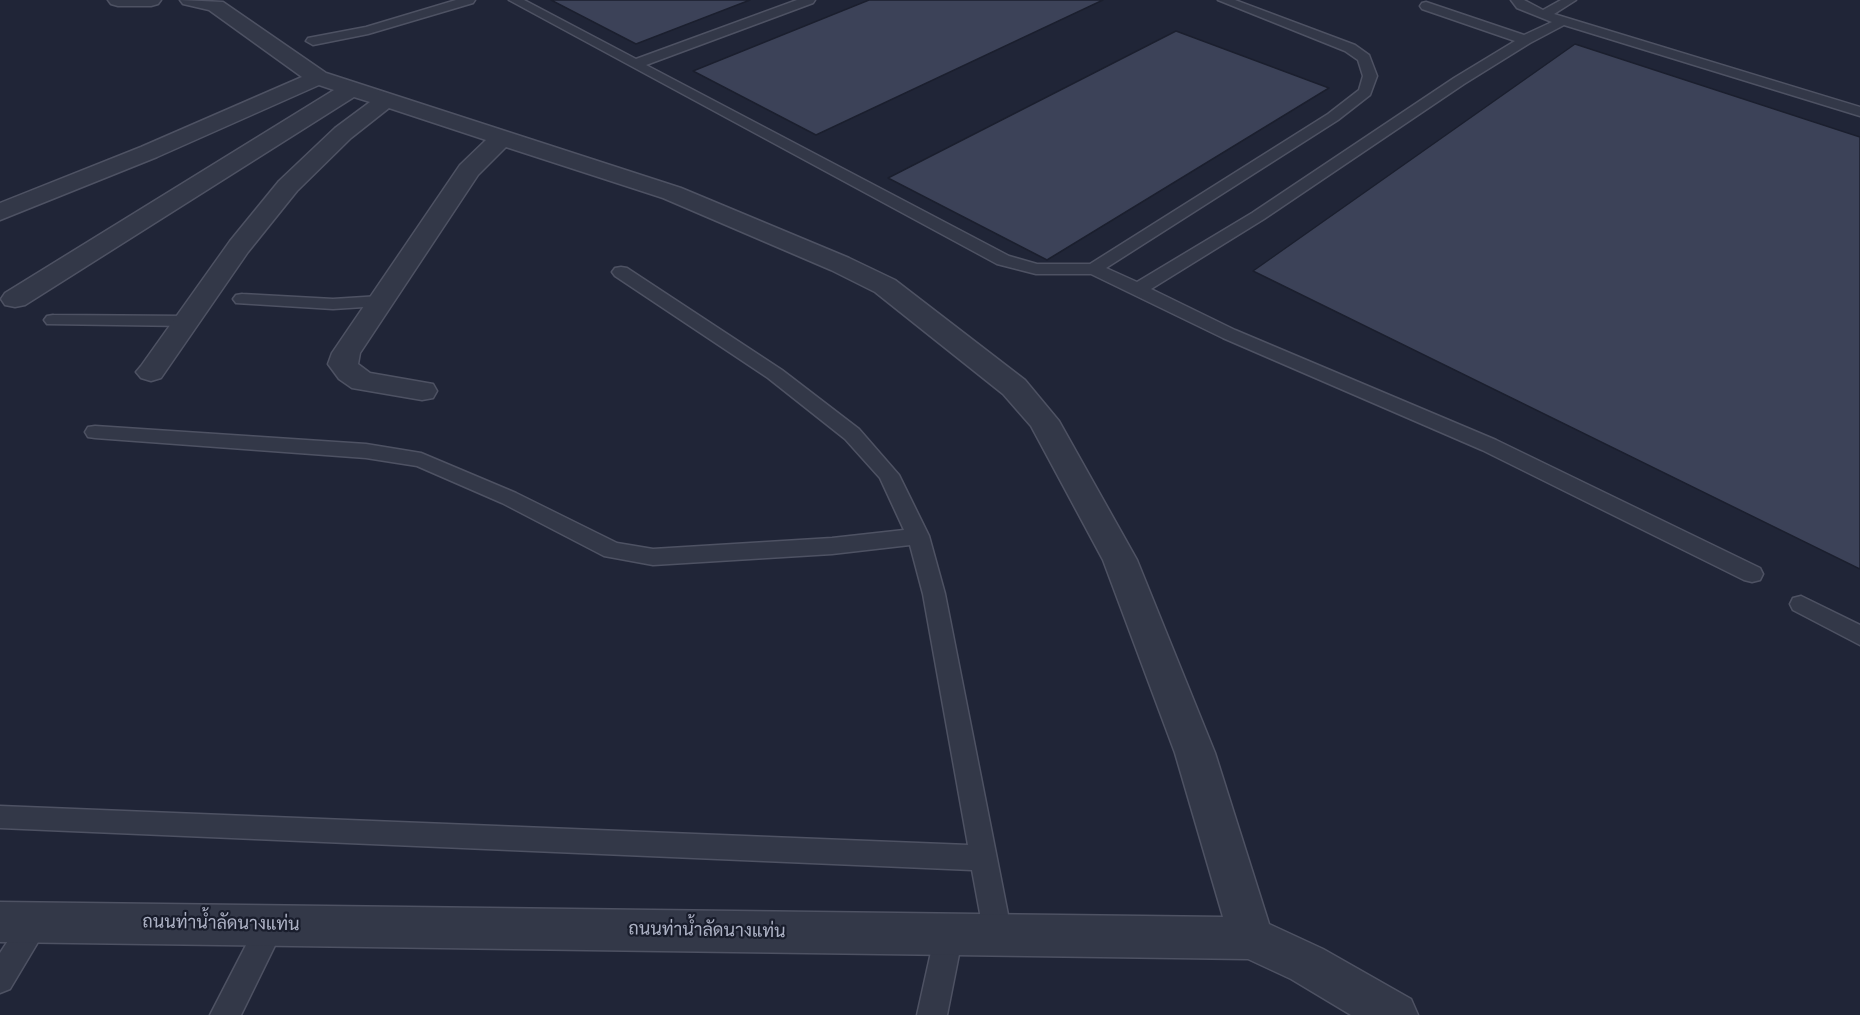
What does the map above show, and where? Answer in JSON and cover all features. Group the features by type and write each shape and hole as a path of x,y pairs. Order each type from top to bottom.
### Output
{"street":[{"path":"118,0 151,0"},
{"path":"190,0 216,6 318,78 672,193 840,264 885,286 1014,387 1044,421 1120,560 1195,753 1251,939"},
{"path":"0,212 149,152 318,78"},
{"path":"15,299 350,90"},
{"path":"152,372 238,247 288,186 343,134 385,101"},
{"path":"423,390 362,381 349,373 343,364 346,353 469,170 502,138"},
{"name":"ถนนท่าน้ำลัดนางแท่น","path":"18,922 1251,939 1307,964 1395,1015"}],"lane":[{"path":"313,41 368,30 469,0"},
{"path":"515,0 638,63 1004,260 1036,268 1094,269 1229,334 1489,445 1752,574"},
{"path":"638,63 809,0"},
{"path":"1094,269 1133,242 1333,117 1365,92 1370,76 1364,58 1350,48 1224,0"},
{"path":"1517,0 1521,5 1544,15 1860,112"},
{"path":"1544,15 1570,0"},
{"path":"1426,6 1525,40"},
{"path":"1138,289 1258,216 1440,93 1525,40 1563,21"},
{"path":"621,272 775,374 852,434 889,475 918,536 934,594 998,935"},
{"path":"242,299 333,304 380,301"},
{"path":"53,320 187,321"},
{"path":"95,432 366,452 421,460 509,498 612,550 653,556 832,546 918,536"},
{"path":"1801,604 1860,636"},
{"path":"0,817 983,858"},
{"path":"0,979 18,922"},
{"path":"225,1015 271,925"},
{"path":"932,1015 949,934"}],"building":[{"path":"551,0 750,0 636,44"},
{"path":"869,0 1103,0 816,135 693,71"},
{"path":"1176,31 1329,88 1047,260 888,178"},
{"path":"1575,44 1860,137 1860,569 1253,271"}]}
